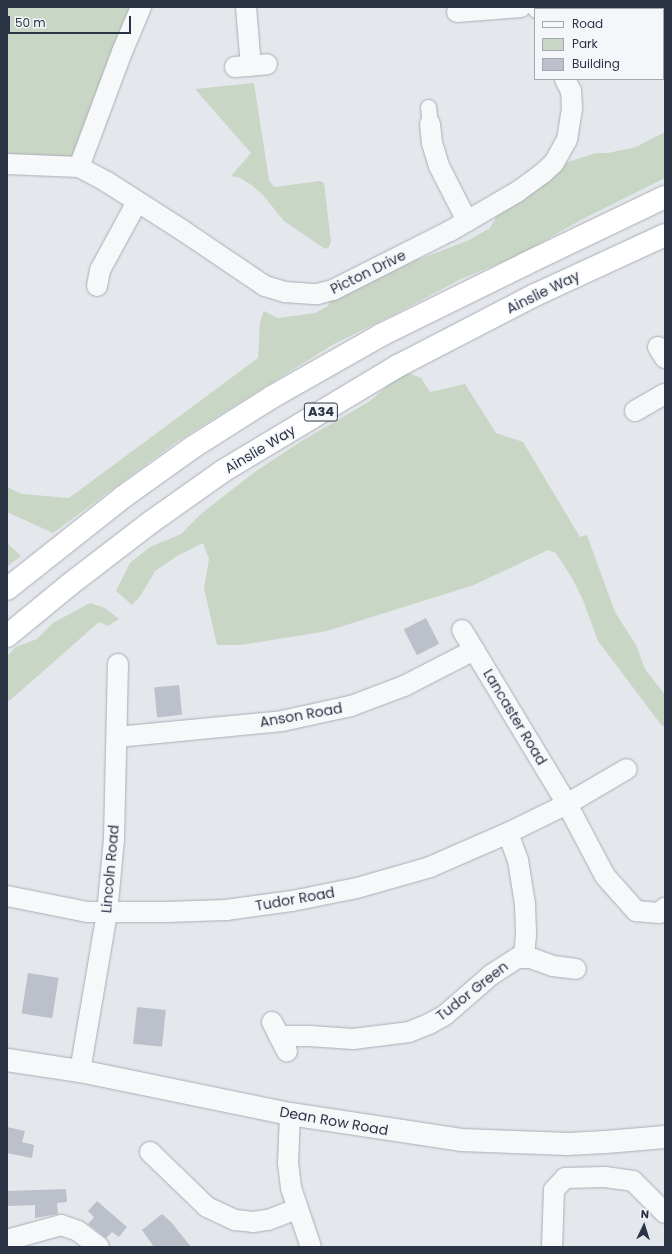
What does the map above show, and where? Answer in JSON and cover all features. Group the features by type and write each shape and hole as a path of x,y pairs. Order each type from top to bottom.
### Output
{"highway":[{"name":"A34","path":"7,589 129,492 193,447 272,397 381,335 665,197"},
{"name":"Ainslie Way","path":"7,636 69,585 151,522 229,467 398,366 535,295 665,235"}],"street":[{"path":"79,167 122,52 141,7"},
{"path":"246,7 252,69"},
{"path":"451,12 521,7"},
{"name":"Picton Drive","path":"7,164 79,167 107,182 265,286 286,292 317,294 333,290 467,221 530,183 554,163 567,140 572,108 570,91 566,80"},
{"path":"429,116 432,143 438,166 467,221"},
{"path":"97,286 100,270 137,202"},
{"path":"635,411 665,394"},
{"name":"Lancaster Road","path":"462,630 567,804"},
{"name":"Anson Road","path":"117,737 282,721 351,706 404,686 474,650"},
{"name":"Lincoln Road","path":"80,1071 106,913 114,839 118,664"},
{"name":"Tudor Road","path":"7,896 71,910 106,913 226,910 292,901 357,888 430,867 508,833 567,804 627,769"},
{"path":"567,804 605,876 636,910 659,913 665,908"},
{"name":"Tudor Green","path":"508,833 518,860 525,904 526,934 524,957"},
{"name":"Tudor Green","path":"279,1037 294,1035 353,1039 409,1032 429,1024 445,1015 508,962 516,958 531,958 553,966 576,970"},
{"name":"Dean Row Road","path":"7,1060 80,1071 290,1114 467,1141 568,1144 665,1137"},
{"path":"290,1114 288,1163 291,1188 311,1247"},
{"path":"150,1152 207,1207 235,1220 253,1222 268,1220 298,1209"},
{"path":"552,1247 554,1190 565,1178 605,1177 633,1181 665,1214"},
{"path":"7,1240 61,1225 78,1231 99,1247"}],"green space":[{"path":"7,7 141,7 79,167 7,164"},
{"path":"254,83 269,180 274,187 320,181 324,183 331,242 329,247 325,249 284,221 262,194 250,184 240,178 231,176 251,153 195,89"},
{"path":"665,132 665,178 581,220 519,255 459,280 334,344 178,441 53,533 7,512 7,487 22,494 69,498 258,358 260,322 264,311 278,318 315,313 328,306 333,290 397,258 420,259 469,240 490,228 496,217 496,204 562,164 596,153 608,153 636,147"},
{"path":"409,373 421,378 430,392 465,384 496,433 523,442 580,537 587,535 615,612 636,645 645,669 665,695 665,726 662,726 598,641 583,600 572,578 556,553 548,550 474,585 327,631 241,645 217,645 204,588 209,559 203,543 177,556 155,571 141,595 132,605 116,591 130,563 150,547 181,534 202,513 256,471 300,442 370,401 400,375"},
{"path":"7,543 21,556 7,567"},
{"path":"90,603 105,608 119,619 108,626 99,622 7,703 7,656 16,647 37,639 53,623"}],"building":[{"path":"426,618 439,644 417,655 404,629"},
{"path":"179,685 182,715 157,717 154,688"},
{"path":"28,973 59,978 52,1018 22,1013"},
{"path":"137,1007 166,1010 162,1047 133,1044"},
{"path":"7,1127 25,1131 22,1142 34,1145 32,1158 7,1153"},
{"path":"66,1189 67,1202 57,1203 58,1214 35,1218 35,1205 7,1206 7,1191"},
{"path":"97,1201 127,1227 119,1237 112,1232 106,1238 88,1224 94,1217 88,1211"},
{"path":"162,1214 172,1223 191,1247 154,1247 142,1230"}]}
